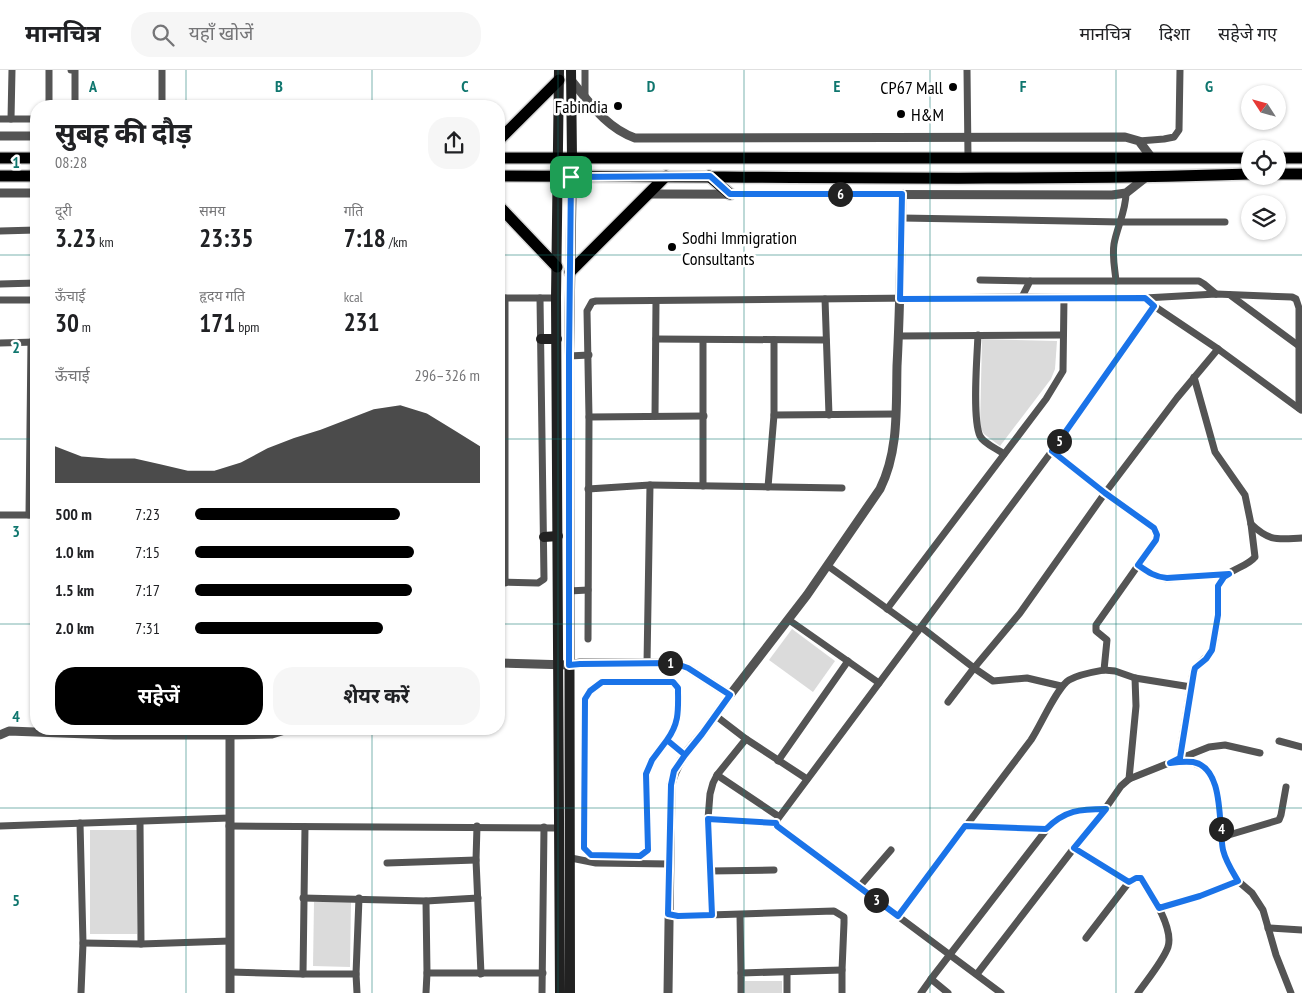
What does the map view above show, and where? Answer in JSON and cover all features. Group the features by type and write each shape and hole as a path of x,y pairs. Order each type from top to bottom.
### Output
{"main road":[{"path":"505,134 559,75"},
{"path":"559,75 558,158 565,176 570,272 568,591 571,858 570,993"},
{"path":"560,993 556,298 565,176 572,158 571,75"},
{"path":"0,158 30,158"},
{"path":"505,158 1241,158"},
{"path":"1286,158 1302,158"},
{"path":"505,176 1145,178 1241,174"},
{"path":"1286,174 1302,174"},
{"path":"0,176 30,176"},
{"path":"570,272 666,176"},
{"path":"710,176 730,194"},
{"path":"505,212 557,267"},
{"path":"541,339 557,339"},
{"path":"544,537 558,536"}],"street":[{"path":"11,119 12,70"},
{"path":"49,70 49,100"},
{"path":"71,70 75,70 75,100"},
{"path":"162,70 162,100"},
{"path":"585,97 586,70"},
{"path":"967,70 968,157"},
{"path":"571,75 585,97 612,127 621,133 635,138 1125,137 1139,141 1174,137 1178,130 1180,70"},
{"path":"0,119 30,119"},
{"path":"0,136 30,136"},
{"path":"1139,141 1151,158"},
{"path":"648,194 1112,195 1126,193 1145,178"},
{"path":"0,193 30,193"},
{"path":"1116,281 1114,244 1126,204 1126,193"},
{"path":"668,993 671,785 674,771 828,566 880,489 892,458 899,336 902,194"},
{"path":"902,218 1225,222"},
{"path":"0,231 30,230"},
{"path":"980,280 1199,281 1216,294"},
{"path":"1022,297 1030,281"},
{"path":"0,284 30,283"},
{"path":"588,639 589,356 587,311 592,302 1022,297 1145,298 1216,294 1292,296 1296,299 1299,308 1301,409"},
{"path":"1230,294 1299,346"},
{"path":"505,298 556,298"},
{"path":"505,582 538,583 544,579 540,298"},
{"path":"887,609 1046,399 1063,371 1064,298"},
{"path":"1145,298 1154,306 1218,348 1301,409"},
{"path":"825,299 829,414"},
{"path":"0,300 30,300"},
{"path":"655,416 656,301"},
{"path":"1001,993 777,826 777,820 1052,451 1154,306"},
{"path":"978,335 977,428 980,438 1004,454"},
{"path":"899,336 1063,335"},
{"path":"656,339 826,340"},
{"path":"703,486 704,340"},
{"path":"768,487 774,415 774,340"},
{"path":"0,343 30,342"},
{"path":"948,702 1020,613 1105,493 1218,348"},
{"path":"569,356 589,356"},
{"path":"1180,758 1195,668 1206,659 1212,650 1218,615 1218,586 1224,577 1251,562 1255,556 1245,494 1215,452 1194,377"},
{"path":"774,415 896,414"},
{"path":"589,417 704,416"},
{"path":"1052,451 1156,531 1156,540 1096,625 1096,631 1107,640 1104,670"},
{"path":"588,489 650,485 842,488"},
{"path":"647,663 650,485"},
{"path":"0,515 30,515"},
{"path":"1251,524 1266,537 1302,538"},
{"path":"1138,565 1155,576 1167,578 1229,574"},
{"path":"828,566 887,609 920,629 993,681 1027,678 1061,686"},
{"path":"568,591 588,590"},
{"path":"789,620 879,683"},
{"path":"778,761 848,661"},
{"path":"505,663 569,665 674,663 688,668 730,695"},
{"path":"898,916 1031,740 1061,686 1076,676 1104,670 1115,671 1136,678 1191,687"},
{"path":"1129,779 1136,706 1136,678"},
{"path":"606,682 673,682 678,688 678,711 674,730 667,740 652,760 646,774 648,850 640,856 591,855 584,848 585,699 590,691 597,685 606,682"},
{"path":"716,716 778,761 807,779"},
{"path":"0,735 9,731 30,732"},
{"path":"114,735 230,735 230,993"},
{"path":"712,915 708,819 712,788 717,774 746,738"},
{"path":"667,740 685,755"},
{"path":"1279,741 1302,747"},
{"path":"976,974 1106,809 1121,786 1129,779 1142,772 1170,763 1209,746 1224,744 1260,753"},
{"path":"1170,763 1192,762 1204,767 1211,774 1217,796 1223,849 1229,866 1238,881 1258,900 1263,910 1291,993"},
{"path":"717,774 777,820"},
{"path":"1222,837 1279,820 1282,815 1286,788"},
{"path":"921,993 949,954 1046,829 1056,819 1070,812 1083,809 1106,809"},
{"path":"708,819 777,820"},
{"path":"140,822 141,944"},
{"path":"0,826 80,823 229,822 305,827 477,826 558,828"},
{"path":"80,823 83,943 81,993"},
{"path":"477,826 476,860 481,974"},
{"path":"965,826 1046,829"},
{"path":"303,974 305,827"},
{"path":"542,993 544,827"},
{"path":"1074,848 1129,882"},
{"path":"859,887 891,850"},
{"path":"571,858 596,863 670,864"},
{"path":"387,863 476,860"},
{"path":"710,871 774,870"},
{"path":"1086,938 1129,882 1136,878 1141,878 1159,908 1168,932 1168,946 1138,993"},
{"path":"1159,908 1200,896 1238,881"},
{"path":"303,898 426,900 478,898"},
{"path":"356,993 359,898"},
{"path":"426,900 426,993"},
{"path":"668,914 678,916 834,911 844,917 842,993"},
{"path":"740,914 741,993"},
{"path":"1268,928 1302,930"},
{"path":"83,943 141,944 230,941"},
{"path":"741,973 842,970"},
{"path":"230,972 356,974"},
{"path":"787,972 787,993"},
{"path":"426,973 543,974"},
{"path":"931,980 948,993"}],"shaded area":[{"path":"982,339 1057,341 1055,369 1051,379 1000,446 984,434 980,427"},
{"path":"792,629 835,661 813,692 769,660"},
{"path":"90,830 137,830 137,934 90,934"},
{"path":"314,902 351,902 350,967 313,966"},
{"path":"745,981 782,981 782,993 745,993"}],"place":[{"name":"CP67 Mall","path":"953,87"},
{"name":"Fabindia","path":"618,106"},
{"name":"H&M","path":"901,114"},
{"name":"Sodhi Immigration Consultants","path":"672,247"}],"route":[{"path":"571,177 569,665 674,663 688,668 730,695 685,755 672,744 667,740 649,765 646,774 648,850 640,856 591,855 587,852 584,848 585,699 590,691 602,682 673,682 678,688 677,722 667,740 685,755 674,771 671,785 668,914 678,916 712,915 708,819 776,823 777,826 898,916 965,826 1046,829 1056,819 1070,812 1083,809 1106,809 1074,848 1129,882 1136,878 1141,878 1152,893 1159,908 1200,896 1238,881 1229,866 1223,849 1219,808 1214,780 1211,774 1204,767 1192,762 1170,763 1180,758 1195,668 1206,659 1214,645 1218,615 1218,586 1224,577 1229,574 1167,578 1160,578 1150,574 1138,565 1156,540 1157,535 1154,528 1105,493 1052,451 1154,306 1145,298 1022,297 900,299 902,194 730,194 710,176 571,177"}]}
